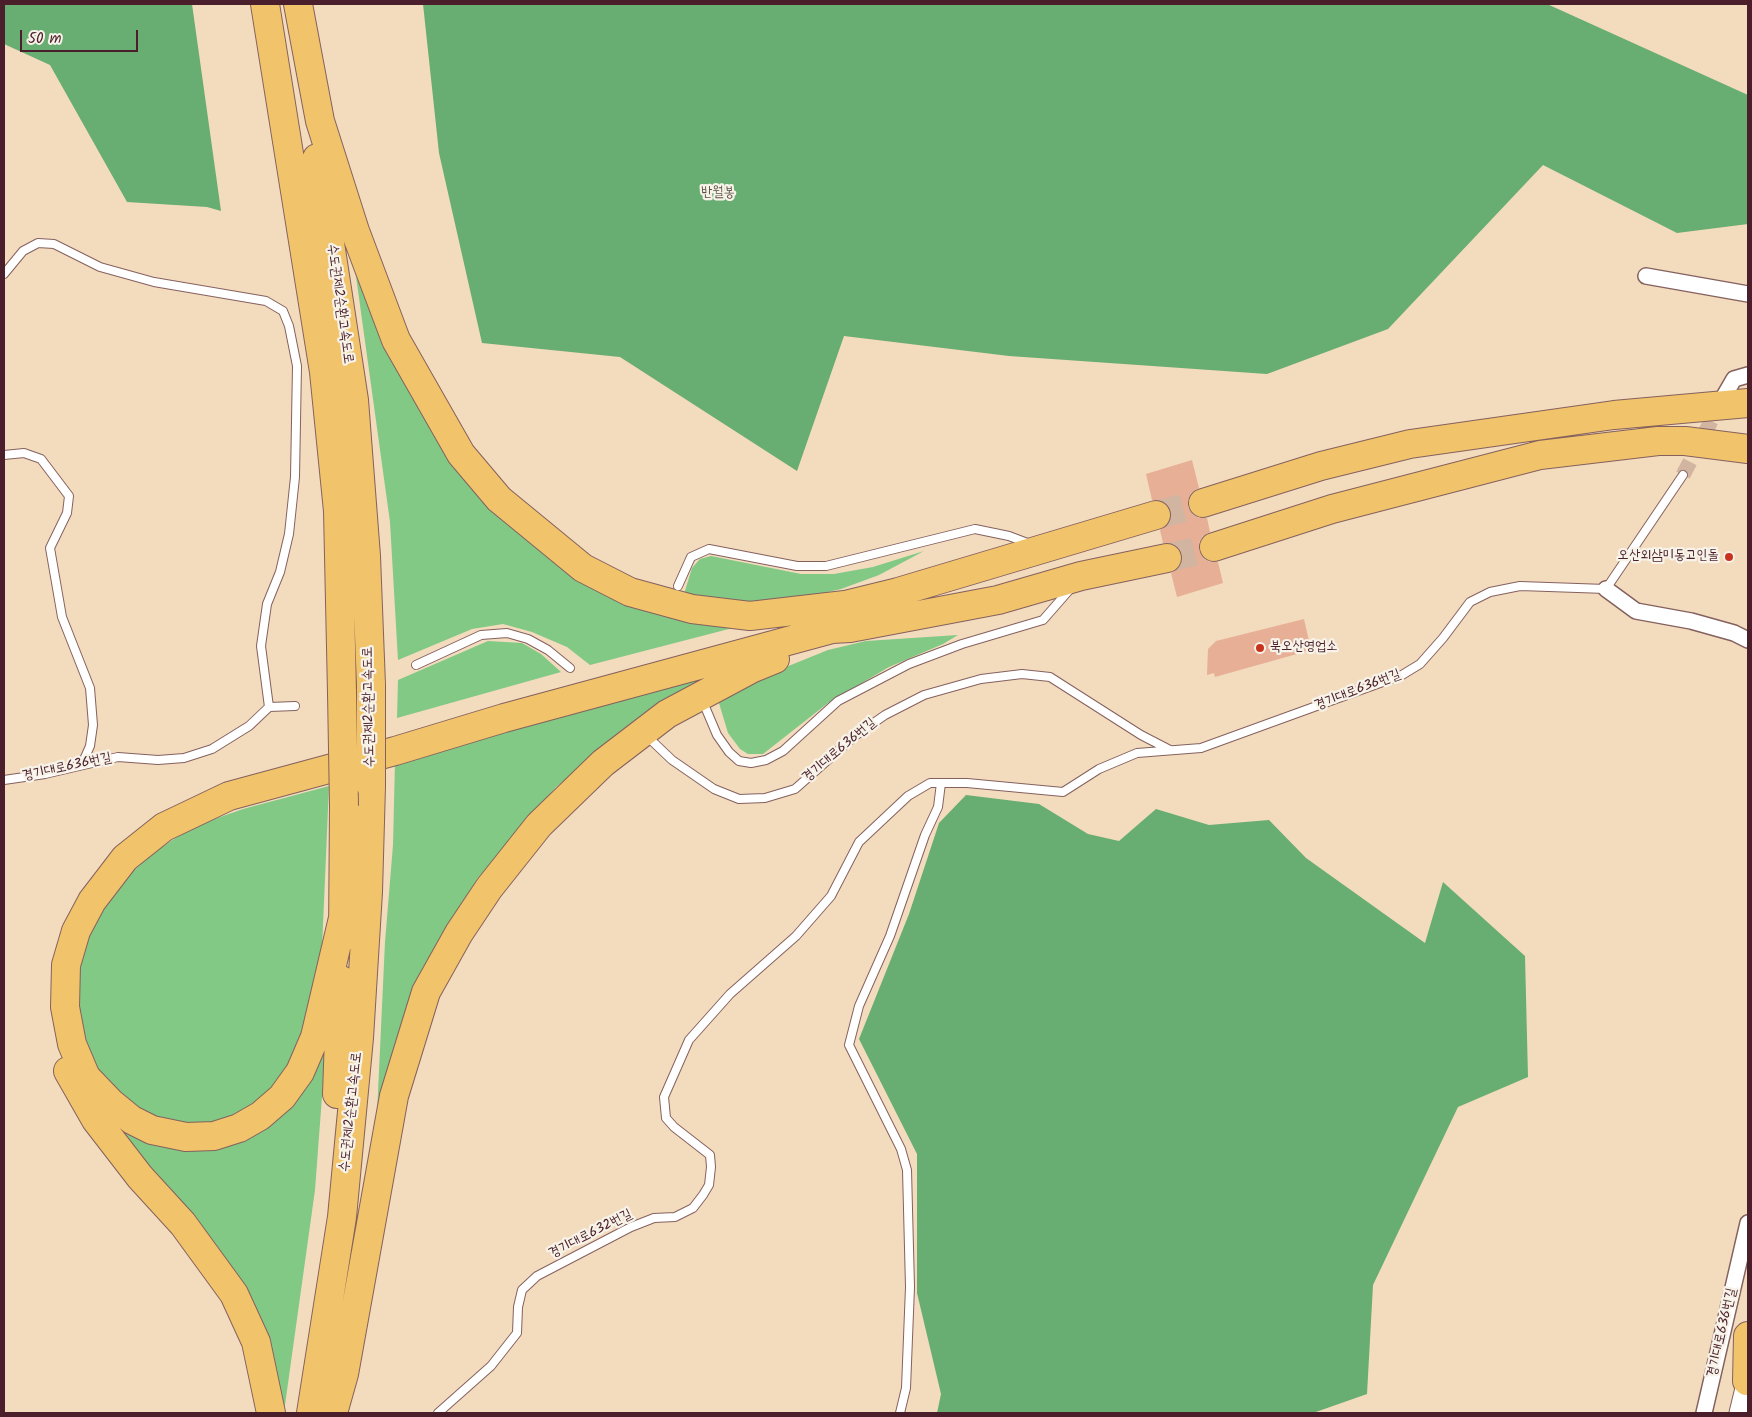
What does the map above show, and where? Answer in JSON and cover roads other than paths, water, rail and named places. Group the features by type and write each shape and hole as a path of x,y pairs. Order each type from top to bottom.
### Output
{"highway":[{"name":"수도권제2순환고속도로","path":"265,4 324,372 338,511 344,806 343,918 337,1094 320,1262 297,1413"},
{"name":"수도권제2순환고속도로","path":"289,4 319,166 354,400 366,556 371,686 368,892 357,1058 342,1216 311,1413"},
{"path":"298,4 320,121 355,231 396,340 462,454 499,499 583,568 630,592 692,609 750,616 847,616 998,600 1081,576 1167,558"},
{"path":"1203,503 1321,466 1410,444 1614,415 1735,401"},
{"path":"1577,421 1684,422 1748,433"},
{"path":"1214,547 1332,509 1540,455 1658,441 1685,441 1748,449"},
{"path":"1619,445 1641,444 1685,448 1748,461"},
{"path":"343,918 315,1037 304,1063 282,1097 260,1116 239,1128 214,1136 186,1137 152,1130 132,1120 110,1102 86,1077 72,1044 66,1006 66,964 76,931 92,902 125,858 164,828 229,796 396,751 504,718 832,629 847,616 1044,549 1156,515"},
{"path":"271,1413 256,1342 234,1294 183,1224 140,1177 96,1120 64,1062 47,995 51,965 59,932 78,894 105,860 157,814 232,779 405,728 834,613 847,616"},
{"path":"333,1413 344,1374 394,1096 426,992 459,933 489,888 539,825 603,763 675,710 753,668 835,637 847,616"},
{"path":"1748,1336 1748,1379"}],"street":[{"path":"1646,276 1748,294"},
{"path":"1735,401 1734,379 1748,374"},
{"path":"1606,589 1636,611 1708,626 1734,633 1748,640"},
{"name":"경기대로636번길","path":"1704,1413 1748,1223"},
{"path":"1739,1413 1748,1379"}],"lane":[{"path":"4,274 23,251 38,242 54,244 100,268 154,282 266,301 283,311 289,326 297,366 295,477 289,534 280,572 267,604 261,646 269,707 296,706"},
{"path":"4,454 24,454 41,459 69,496 67,513 50,548 62,617 90,688 93,725 90,746 82,764"},
{"path":"1606,589 1683,475"},
{"path":"678,586 691,557 709,548 797,566 826,566 975,529 1009,536 1044,549"},
{"path":"706,709 717,735 729,752 739,761 752,763 766,760 783,751 838,701 909,664 962,644 1043,620 1081,576"},
{"name":"경기대로636번길","path":"908,796 930,783 967,783 1063,792 1099,769 1136,753 1201,748 1402,675 1420,664 1443,638 1470,602 1490,592 1520,586 1606,589"},
{"path":"416,665 481,635 506,633 528,639 548,650 570,668"},
{"name":"경기대로636번길","path":"651,740 672,760 714,789 739,799 765,798 795,789 855,736 885,715 924,694 981,678 1022,674 1050,677 1141,735 1172,751"},
{"name":"경기대로636번길","path":"4,780 45,774 118,757 158,760 184,758 212,749 249,726 269,707"},
{"path":"900,1413 906,1388 910,1288 907,1170 901,1149 849,1045 859,1006 890,936 925,835 938,807 941,783"},
{"name":"경기대로632번길","path":"438,1413 491,1366 517,1333 518,1307 522,1290 537,1276 631,1226 654,1218 675,1217 693,1208 703,1196 709,1185 710,1155 674,1127 666,1118 664,1097 689,1040 730,994 796,936 831,896 859,842 908,796"}],"tunnel":[{"path":"1683,475 1721,402"},
{"path":"1156,515 1203,503"},
{"path":"1167,558 1214,547"}],"place":[{"name":"오산외삼미동고인돌","path":"1729,557"},
{"name":"북오산영업소","path":"1260,648"}],"park label":[{"name":"반월봉","path":"718,194"}]}
